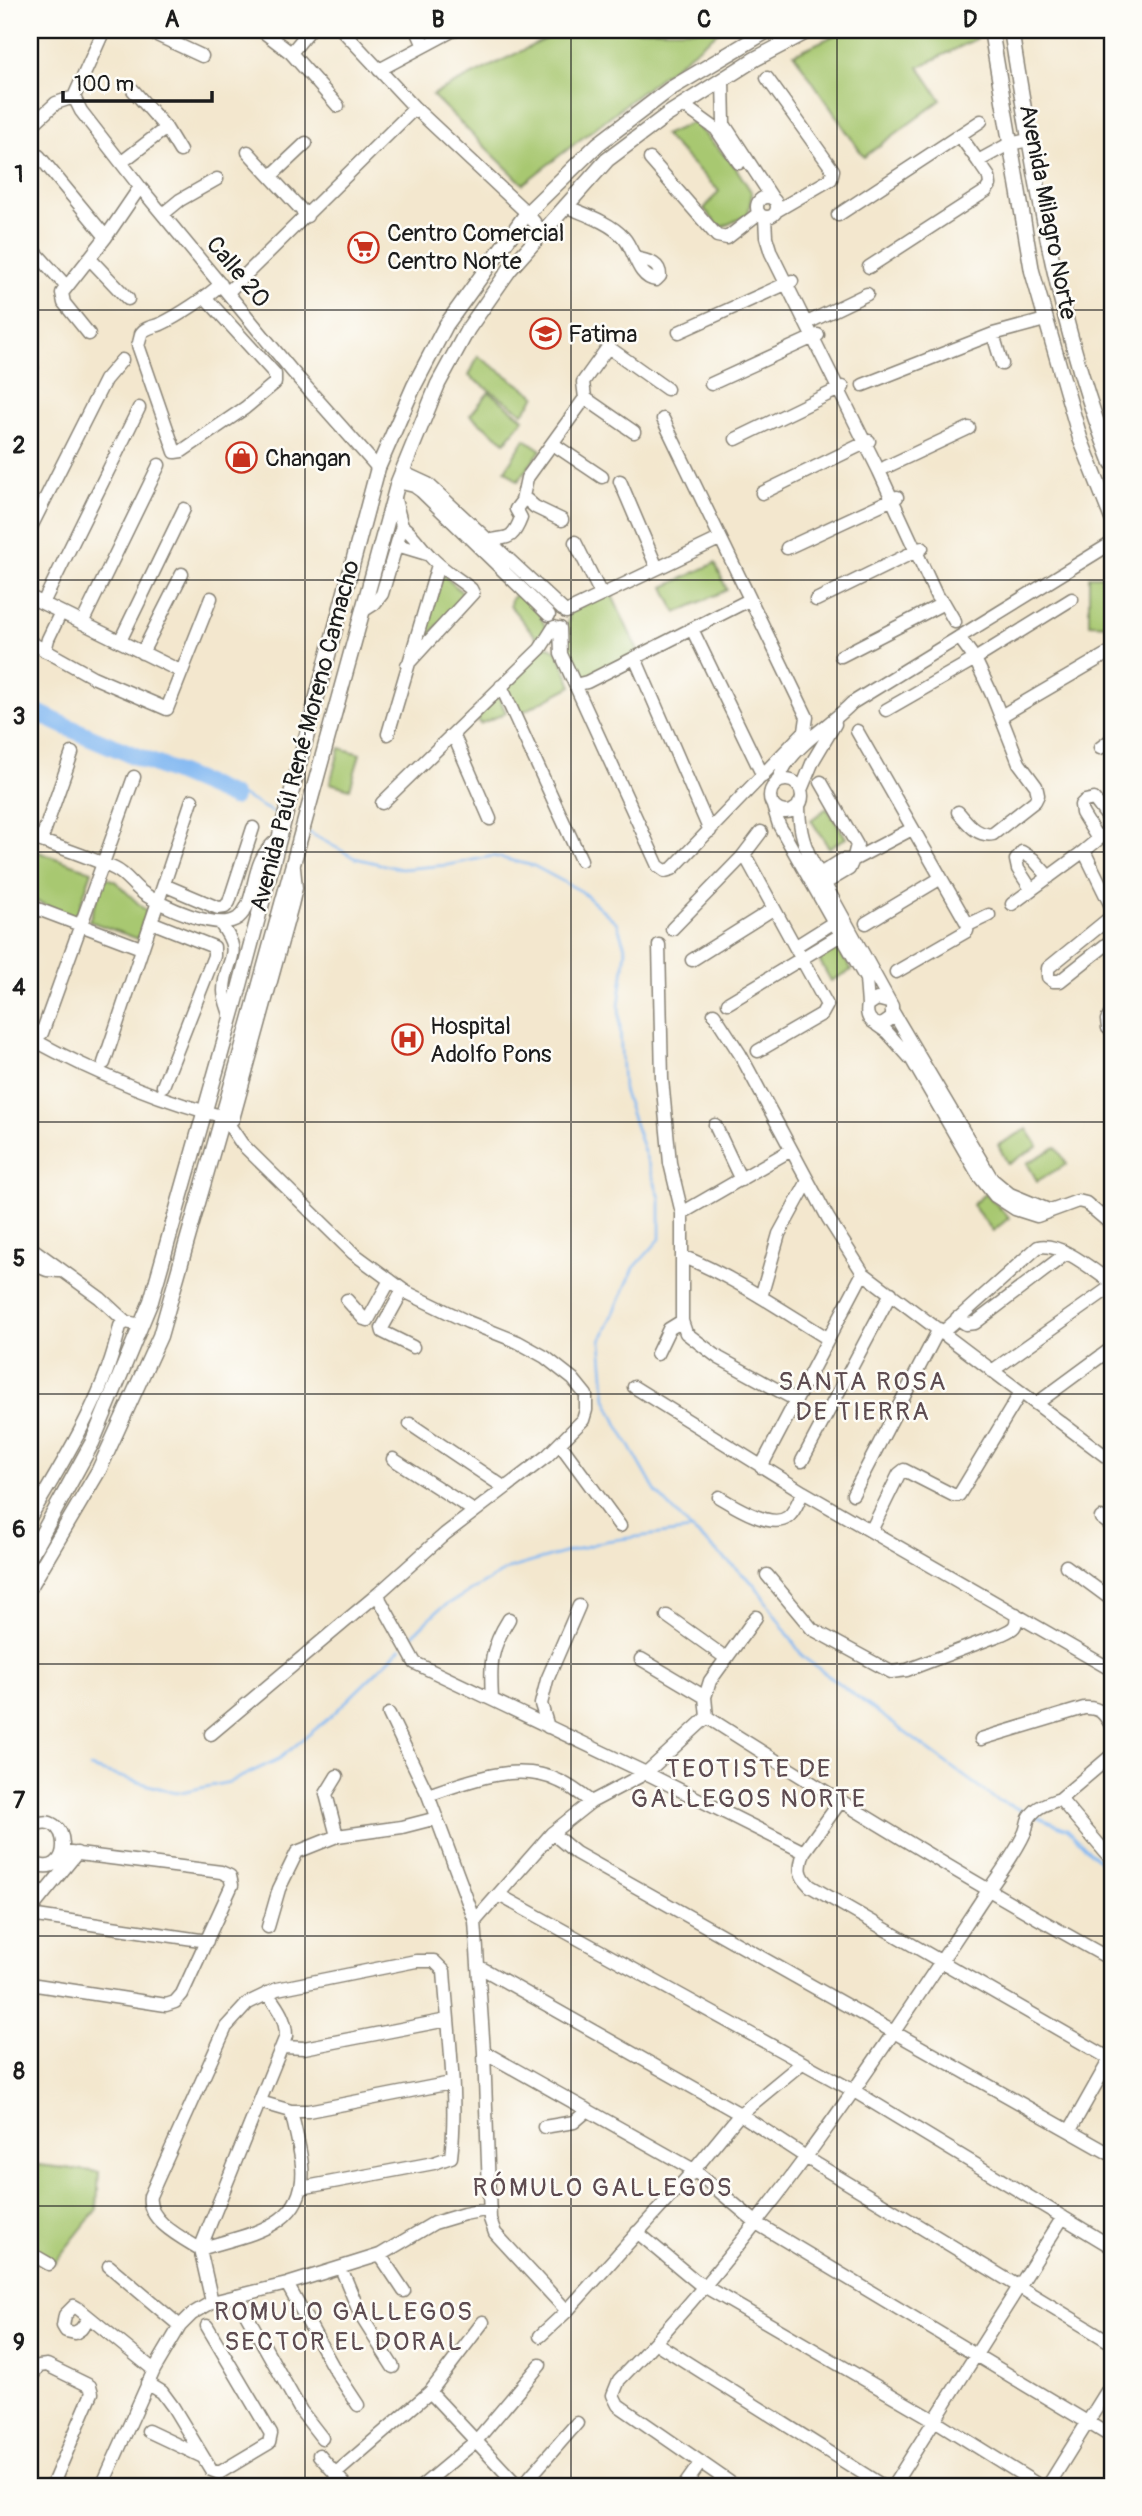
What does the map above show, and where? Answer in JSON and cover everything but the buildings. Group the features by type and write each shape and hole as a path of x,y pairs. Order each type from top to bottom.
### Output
{"main road":[{"name":"Avenida Paúl René Moreno Camacho","path":"30,1587 99,1471 160,1336 398,483 438,384 468,329 510,269 607,160 683,105 755,59 810,30"},
{"name":"Avenida Milagro Norte","path":"991,30 1032,271 1080,438 1112,519"},
{"name":"Avenida Milagro Norte","path":"1011,30 1056,279 1090,406 1112,463"},
{"name":"Avenida Paúl René Moreno Camacho","path":"30,1556 151,1301 231,1018 378,468 414,386 446,324 527,213 598,144 670,89 763,31"}],"street":[{"path":"32,122 56,103 74,97 104,30"},
{"path":"146,30 202,56"},
{"path":"261,30 291,53 338,106"},
{"path":"291,53 310,30"},
{"path":"342,30 415,108 527,213 542,232"},
{"path":"417,30 424,46"},
{"path":"379,70 454,30"},
{"path":"755,59 764,43 763,31"},
{"path":"650,159 717,236 727,238 768,209 831,179 833,170 767,78"},
{"path":"723,80 724,124 768,209 766,237 810,322 919,550 937,597 944,603 955,622"},
{"path":"133,90 166,128 180,151"},
{"name":"Calle 20","path":"74,97 81,111 140,187 292,371 378,468"},
{"path":"683,105 716,129 768,209"},
{"path":"205,297 275,374 275,383 239,413 182,451 175,452 138,345 141,334 148,328 168,320 205,297 224,288 307,216 415,108"},
{"path":"838,215 981,121"},
{"path":"122,162 166,128"},
{"path":"869,267 986,191 990,185 989,177 960,136"},
{"path":"978,161 1009,144 1029,140"},
{"path":"271,176 306,143"},
{"path":"248,152 307,216"},
{"path":"39,156 106,237"},
{"path":"163,214 180,200 217,178"},
{"path":"89,334 62,299 62,293 106,237 140,187"},
{"path":"565,206 616,230 625,238 635,258"},
{"path":"30,246 66,286"},
{"path":"89,258 128,299"},
{"path":"679,332 789,282"},
{"path":"810,322 867,294"},
{"path":"863,386 993,334 1045,320"},
{"path":"993,334 1002,364"},
{"path":"711,384 815,336"},
{"path":"484,543 509,538 516,532 521,518 516,509 522,501 527,478 585,398 583,382 608,347 667,389"},
{"path":"30,358 30,373"},
{"path":"30,529 105,380 122,360"},
{"path":"736,439 840,388"},
{"path":"585,398 634,432"},
{"path":"43,603 139,408"},
{"path":"484,543 554,623 561,654 657,866 665,871 673,869 805,731 807,717 663,419"},
{"path":"886,467 969,428"},
{"path":"867,442 886,467 894,498"},
{"path":"762,493 867,442"},
{"path":"553,444 602,477"},
{"path":"82,623 159,465"},
{"path":"620,481 657,568"},
{"path":"363,611 374,604 382,594 397,545 402,526 398,483 414,486 421,491 564,611 568,621 554,623"},
{"path":"787,548 894,498"},
{"path":"522,501 527,500 535,507 562,520"},
{"path":"521,518 531,517 535,507"},
{"path":"120,640 184,509"},
{"path":"402,526 420,542 438,565 462,581 473,593 407,665"},
{"path":"564,611 719,539"},
{"path":"575,542 601,594"},
{"path":"1112,543 852,703 788,762 771,789 769,798 779,825 817,882 866,979 868,1017 887,1032 912,1060 979,1176 1037,1216 1078,1201 1086,1203 1112,1225"},
{"path":"397,545 427,554"},
{"path":"816,600 919,550"},
{"path":"388,734 438,565"},
{"path":"142,653 182,574"},
{"path":"30,597 182,672"},
{"path":"30,642 93,677 167,709 211,598"},
{"path":"886,710 1072,599"},
{"path":"575,685 749,600"},
{"path":"841,656 944,603"},
{"path":"45,651 60,614"},
{"path":"382,803 540,649 554,623"},
{"path":"692,629 763,776"},
{"path":"958,812 976,831 984,835 993,834 1035,802 1038,795 1019,763 975,659 959,637"},
{"path":"1001,716 1112,651"},
{"path":"635,658 710,831"},
{"path":"501,686 581,860"},
{"path":"773,806 780,811 790,812 799,804 802,799 801,790 813,761 836,720"},
{"path":"857,732 968,925 967,931 896,972"},
{"path":"453,734 490,819"},
{"path":"1100,748 1112,739"},
{"path":"72,752 36,839 119,871 141,892 179,911 220,923 229,923 245,910 259,862 282,826"},
{"path":"134,777 81,925 36,1036 104,1075 204,1113 223,1116 242,1144 353,1253 402,1290 468,1322 518,1342 545,1357 573,1379 586,1395 583,1420 560,1444 474,1511 211,1734"},
{"path":"777,782 786,780 795,783 801,790"},
{"path":"821,782 857,845 853,860"},
{"path":"1012,904 1084,852 1098,839 1112,826 1094,799 1085,801 1082,813 1098,839"},
{"path":"104,1063 192,800"},
{"path":"799,804 803,841 817,882"},
{"path":"164,885 218,908 225,908 253,828"},
{"path":"817,882 842,860 853,860 912,830"},
{"path":"672,929 741,857 761,832"},
{"path":"1031,888 1018,869 1016,860 1022,852 1033,859 1049,877"},
{"path":"1084,852 1112,908"},
{"path":"741,857 748,861 827,1004 822,1014 758,1051"},
{"path":"866,923 941,878"},
{"path":"30,906 141,948"},
{"path":"692,960 773,909"},
{"path":"968,925 989,915"},
{"path":"1112,916 1048,968 1048,977 1053,981 1060,981 1112,940"},
{"path":"796,946 837,920"},
{"path":"151,922 214,947 214,956 163,1086"},
{"path":"220,923 234,943 224,992 231,1018"},
{"path":"728,1003 844,933"},
{"path":"844,933 999,1192"},
{"path":"659,945 662,1079 670,1163 682,1213 682,1321 686,1333 719,1358 796,1400"},
{"path":"868,1005 877,999 890,1007"},
{"path":"877,1024 888,1022 890,1007"},
{"path":"1112,1012 1107,1020 1108,1028 1112,1031"},
{"path":"714,1014 740,1054 828,1218 863,1272 1112,1461"},
{"path":"715,1125 741,1180"},
{"path":"682,1213 791,1150"},
{"path":"761,1297 779,1234 808,1181"},
{"path":"853,1494 941,1330 1038,1247 1044,1246 1067,1253 1112,1285 992,1371"},
{"path":"30,1247 100,1298 126,1322 141,1325"},
{"path":"957,1318 966,1324 975,1323 1067,1253"},
{"path":"682,1256 703,1264 827,1338"},
{"path":"30,1263 47,1270 62,1272"},
{"path":"761,1466 863,1272"},
{"path":"368,1320 390,1280"},
{"path":"382,1328 402,1290"},
{"path":"802,1461 891,1293"},
{"path":"347,1300 364,1319 413,1347"},
{"path":"657,1354 669,1329 682,1321"},
{"path":"30,1518 85,1440 116,1350 120,1326 126,1322"},
{"path":"1036,1404 1112,1348"},
{"path":"634,1387 803,1492 1112,1670"},
{"path":"871,1531 898,1474 904,1470 953,1495 959,1495 1021,1392"},
{"path":"410,1424 505,1488"},
{"path":"85,1440 108,1450"},
{"path":"560,1444 620,1526"},
{"path":"393,1459 474,1511"},
{"path":"719,1497 748,1513 768,1520 781,1520 789,1516 803,1492"},
{"path":"1066,1566 1112,1600"},
{"path":"767,1575 812,1629 891,1672 907,1670 1002,1634 1014,1628 1017,1623 1016,1614"},
{"path":"379,1593 380,1600 415,1663 804,1852"},
{"path":"548,1727 541,1704 547,1681 579,1606"},
{"path":"667,1616 726,1658"},
{"path":"756,1618 710,1681 705,1697 708,1717 840,1802 988,1891 1112,1960"},
{"path":"492,1699 491,1659 497,1638 509,1619"},
{"path":"641,1659 705,1697"},
{"path":"981,1739 1046,1717 1084,1708 1095,1708 1104,1712 1112,1727"},
{"path":"389,1714 428,1795 475,1921 484,2052 490,2209 495,2233 567,2311"},
{"path":"475,1921 552,1833 591,1802 646,1773 708,1717"},
{"path":"735,2486 618,2406 613,2395 619,2380 706,2287 758,2224 854,2091 988,1891 1026,1829 1026,1822 1037,1808 1060,1799 1112,1755"},
{"path":"428,1795 465,1782 511,1772 558,1780 591,1802"},
{"path":"337,1776 326,1794 337,1836"},
{"path":"1060,1799 1112,1860"},
{"path":"840,1802 804,1852 799,1869 801,1877 810,1886 1111,2060 1070,2130"},
{"path":"268,1927 279,1889 297,1852 337,1836 402,1827 437,1818"},
{"path":"30,1828 42,1823 57,1829 70,1853"},
{"path":"552,1833 576,1853 1112,2155"},
{"path":"70,1853 30,1913 207,1941"},
{"path":"30,1861 44,1866 70,1853 220,1872 230,1876 232,1885 183,1994 175,2002 166,2005 30,1984"},
{"path":"499,1895 854,2091 1112,2247"},
{"path":"200,2249 156,2218 150,2210 150,2196 226,2027 248,2003 267,1993 416,1961 433,1961 444,1971 451,2083 451,2157 434,2163 301,2188"},
{"path":"478,1966 740,2115 1112,2343"},
{"path":"212,2302 200,2249 284,2047 286,2025 267,1993"},
{"path":"284,2047 304,2048 447,2020"},
{"path":"484,2052 694,2170 758,2224 1112,2437"},
{"path":"540,2336 567,2311 740,2115 802,2063"},
{"path":"260,2102 291,2111 308,2111 451,2083"},
{"path":"544,2127 574,2122 588,2110"},
{"path":"200,2249 271,2227 285,2218 293,2208 301,2188 302,2166 291,2111"},
{"path":"104,2486 154,2370 180,2326 192,2314 212,2302 287,2284 380,2255 434,2223 490,2209"},
{"path":"893,2486 978,2356 1063,2217"},
{"path":"637,2232 706,2287 936,2421 1040,2486"},
{"path":"30,2253 49,2264"},
{"path":"380,2255 404,2291"},
{"path":"109,2266 180,2326"},
{"path":"341,2268 361,2316 393,2367"},
{"path":"287,2284 333,2367 358,2405"},
{"path":"236,2296 301,2411 322,2438"},
{"path":"89,2318 154,2370"},
{"path":"335,2474 430,2392 483,2322"},
{"path":"147,2384 162,2392 211,2470 219,2473 269,2443 271,2434 207,2326"},
{"path":"656,2343 883,2486"},
{"path":"422,2486 476,2441 540,2364"},
{"path":"30,2379 39,2366 47,2365 90,2386 92,2393 52,2486"},
{"path":"1048,2486 1112,2383"},
{"path":"430,2392 520,2486 577,2423"},
{"path":"148,2431 204,2457"},
{"path":"319,2455 346,2486"},
{"path":"684,2486 701,2462"}],"green space":[{"path":"564,30 721,30 523,184 432,95"},
{"path":"846,30 972,30 976,39 919,67 941,100 864,157 794,54"},
{"path":"693,122 734,165 752,193 748,215 720,228 704,209 719,191 664,135"},
{"path":"478,356 536,396 523,413 469,376"},
{"path":"489,392 524,419 505,442 470,415"},
{"path":"525,439 541,450 518,481 505,470"},
{"path":"715,563 727,590 676,613 664,587"},
{"path":"440,572 465,595 417,649"},
{"path":"1089,576 1112,576 1112,625 1089,624"},
{"path":"522,588 532,599 548,632 541,643 510,606 511,599"},
{"path":"610,591 639,653 586,679 573,676 564,654 562,630 568,622 568,613"},
{"path":"546,645 558,652 572,686 517,715 503,685"},
{"path":"498,695 506,713 480,724 476,716"},
{"path":"340,748 360,754 350,789 330,783"},
{"path":"827,808 846,838 829,848 811,820"},
{"path":"30,849 92,871 76,917 30,899"},
{"path":"104,877 115,881 146,911 138,939 89,921"},
{"path":"834,943 852,970 831,981 816,954"},
{"path":"1027,1129 1038,1146 1008,1164 998,1145"},
{"path":"1056,1147 1067,1164 1037,1181 1027,1163"},
{"path":"986,1193 1009,1218 993,1231 972,1205"},
{"path":"30,2164 99,2172 97,2209 55,2262 30,2248"}],"waterway":[{"path":"30,703 68,722 214,780 281,817"},
{"path":"30,709 80,733 233,797"},
{"path":"308,832 355,858 401,869 448,865 493,856 534,866 581,891 617,923 626,950 619,1006 623,1090 660,1198 660,1239 634,1268 601,1341 606,1399 656,1492 692,1530 755,1585 803,1657 995,1799 1026,1812"},
{"path":"408,1640 438,1610 508,1569 605,1541 691,1530"},
{"path":"90,1768 176,1793 230,1782 279,1759 329,1718 401,1648"},
{"path":"1035,1816 1067,1829 1112,1874"}],"place":[{"name":"Centro Comercial Centro Norte","path":"364,247"},
{"name":"Fatima","path":"545,334"},
{"name":"Changan","path":"242,458"},
{"name":"Hospital Adolfo Pons","path":"407,1040"}],"district":[{"name":"SANTA ROSA DE TIERRA","path":"863,1397"},
{"name":"TEOTISTE DE GALLEGOS NORTE","path":"749,1784"},
{"name":"RÓMULO GALLEGOS","path":"603,2188"},
{"name":"ROMULO GALLEGOS SECTOR EL DORAL","path":"344,2327"}]}
